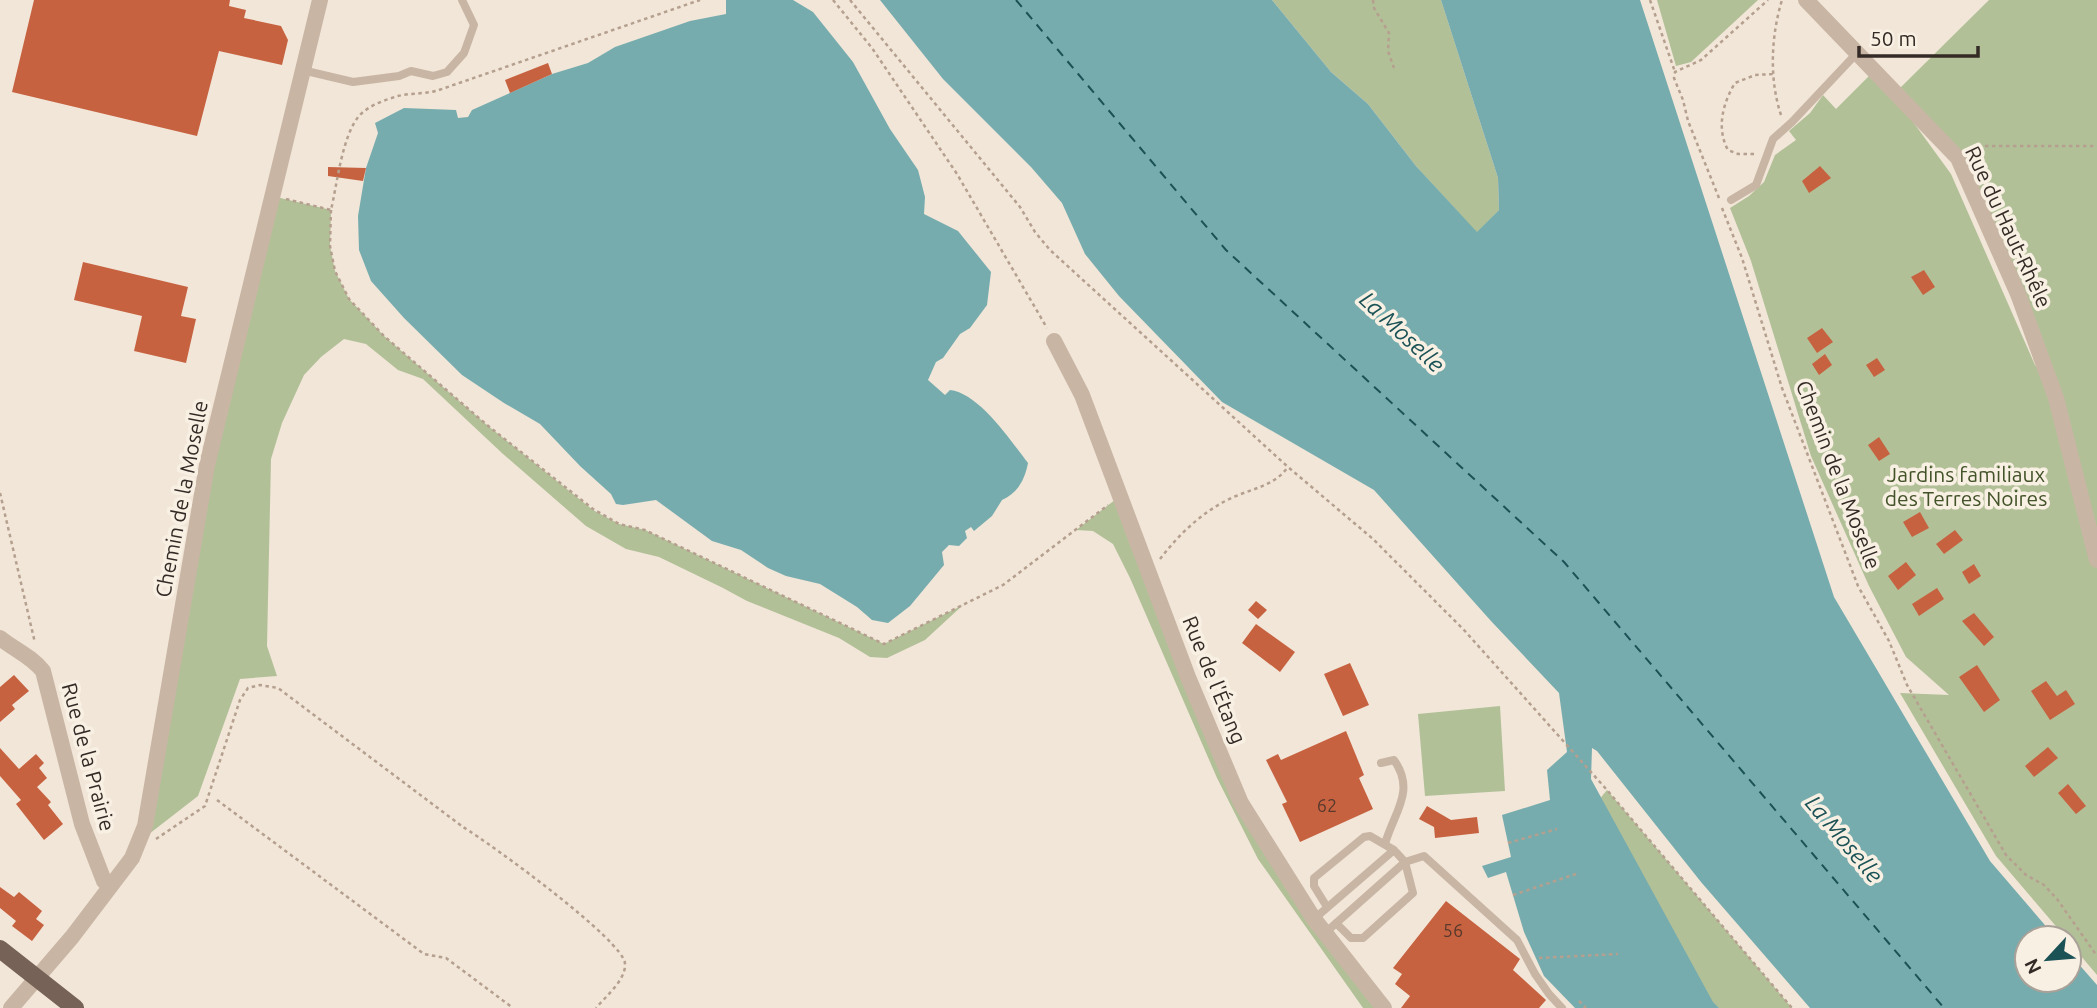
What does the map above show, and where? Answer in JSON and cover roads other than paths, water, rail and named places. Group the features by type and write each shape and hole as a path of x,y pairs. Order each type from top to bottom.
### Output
{"main road":[{"path":"0,949 75,1008"}],"street":[{"name":"Chemin de la Moselle","path":"11,1008 72,937 131,858 145,825 207,465 320,0"},
{"name":"Rue du Haut-Rhêle","path":"1805,0 1958,158 2018,294 2056,398 2097,560"},
{"name":"Rue de l'Étang","path":"1054,341 1082,395 1188,677 1241,803 1314,919 1330,928 1384,1008"},
{"path":"0,638 13,649 0,660"},
{"name":"Rue de la Prairie","path":"13,649 34,659 43,671 82,824 104,881 109,887"}],"lane":[{"path":"302,70 353,82 399,76 411,71 433,76 447,72 464,53 474,25 462,0"},
{"path":"1731,200 1756,185 1773,139 1857,53"},
{"path":"1381,763 1394,760 1402,771 1405,795 1385,844"},
{"path":"1327,907 1314,886 1314,878 1364,837 1370,836 1385,844 1405,862 1413,893 1363,937 1351,937 1330,928 1405,862 1424,856 1517,940 1535,974 1562,1008"},
{"path":"1314,919 1394,850"}],"water":[{"path":"726,0 793,0 813,12 853,62 890,129 918,170 925,197 924,214 958,231 991,272 987,305 970,328 960,334 943,358 936,362 928,380 945,395 950,390 961,393 983,409 1028,463 1027,469 1020,485 1002,500 992,516 974,531 971,527 965,531 967,538 959,546 949,545 942,552 944,565 910,606 888,623 872,620 857,607 820,584 786,576 741,550 712,541 656,500 616,504 611,494 540,424 462,375 404,318 371,281 359,250 358,216 366,168 378,133 375,123 404,108 456,110 458,118 468,117 472,110 552,74 588,63 615,47 690,21 726,14"},
{"name":"La Moselle","path":"880,0 1272,0 1331,72 1368,104 1416,166 1477,232 1499,210 1498,178 1441,0 1640,0 1834,597 1990,861 2044,924 2013,924 2013,994 2083,994 2083,969 2097,985 2097,1008 1810,1008 1701,882 1592,748 1591,779 1713,1002 1719,1008 1575,1008 1544,976 1524,932 1506,872 1488,878 1482,866 1511,857 1502,815 1550,800 1547,770 1567,752 1559,693 1374,490 1222,402 1119,296 1085,254 1062,203 1031,167 943,79"}],"park label":[{"name":"Jardins familiaux des Terres Noires","path":"1966,487"}]}
